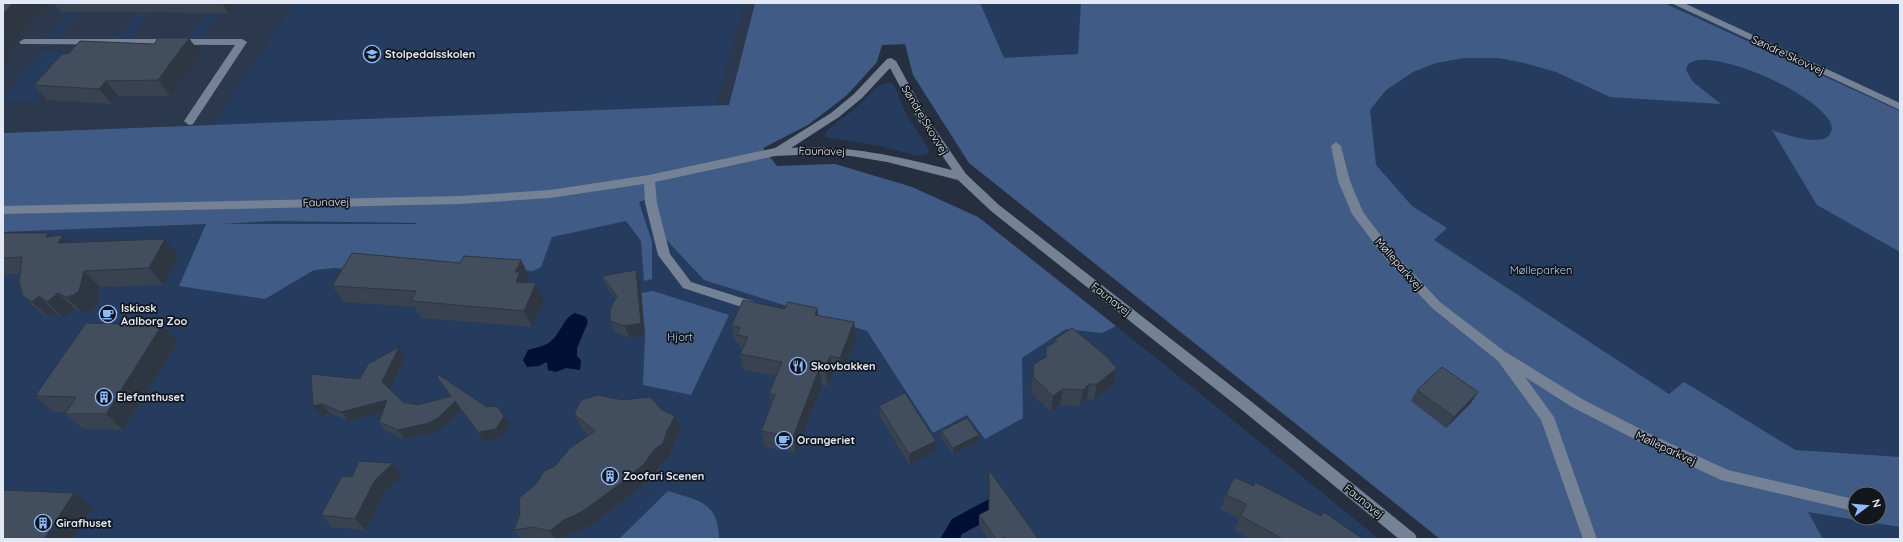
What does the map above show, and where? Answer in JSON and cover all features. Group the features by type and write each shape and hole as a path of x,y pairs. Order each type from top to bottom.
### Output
{"street":[{"name":"Søndre Skovvej","path":"1676,3 1900,106"},
{"path":"24,42 242,42 189,121"},
{"name":"Søndre Skovvej","path":"891,61 923,120 962,177"},
{"name":"Faunavej","path":"775,152 835,115 858,96 891,61"},
{"name":"Mølleparkvej","path":"1336,146 1344,181 1358,214 1390,256 1436,305 1499,355 1577,403 1649,440 1726,476 1847,504"},
{"name":"Faunavej","path":"3,210 460,200 550,194 649,179 775,152 819,150 851,152 887,158 962,177 995,208 1241,401 1410,539"},
{"path":"649,179 652,203 664,255 687,285 766,310"},
{"name":"Mølleparkvej","path":"1499,355 1547,417 1590,539"}],"shaded area":[{"name":"Stolpedalsskolen","path":"3,3 755,3 729,105 3,133"},
{"path":"575,313 586,317 588,322 577,348 577,356 581,360 580,370 566,368 556,372 548,370 547,362 539,366 527,367 523,360 528,350 543,346 551,341 568,318"},
{"path":"989,499 988,520 962,534 960,539 940,539 952,519"}],"green space":[{"name":"Stolpedalsskolen","path":"295,3 744,3 715,106 213,125"},
{"name":"Mølleparken","path":"755,3 1900,3 1900,539 1440,539 969,163 913,75 905,44 882,45 874,62 863,78 849,93 816,119 763,148"},
{"name":"Mølleparken","path":"755,3 980,3 1004,58 1078,54 1081,3 1664,3 1900,111 1900,252 1817,205 1772,130 1804,139 1813,140 1828,137 1832,127 1829,120 1819,109 1805,98 1769,78 1731,64 1713,61 1695,61 1688,64 1686,70 1693,82 1721,104 1610,97 1556,72 1499,58 1464,58 1436,63 1413,72 1386,90 1370,110 1376,165 1412,206 1447,228 1434,240 1669,394 1684,382 1795,450 1900,457 1900,527 1887,525 1887,486 1847,486 1847,518 1808,512 1823,539 1440,539 969,163 913,75 905,44 882,45 877,62 847,95 808,125 763,148 777,166 835,164 912,187 978,217 1116,326 1102,333 1066,329 1022,358 1023,418 985,439 967,415 933,433 867,331 704,280 662,235 656,197 639,202 652,242 652,279 644,281 641,241 626,221 552,237 541,267 533,271 475,268 420,274 335,268 314,270 265,299 179,286 206,224 3,232 3,133 729,105","holes":["273,221 417,224 222,224"]},
{"path":"72,10 81,10 56,39 41,39 43,36 49,36"},
{"path":"140,10 152,10 132,35 137,36 136,38 110,38 112,36 119,36"},
{"path":"209,11 221,11 202,36 209,37 207,39 180,39 181,37 190,37"},
{"path":"43,52 77,52 35,101 3,101 3,97"},
{"path":"889,82 894,85 906,114 928,148 929,151 926,155 918,156 880,146 825,137 826,131 857,107 878,86"},
{"path":"835,164 912,187 978,217 1161,362 1379,539 3,539 3,232 273,221 459,224 635,203 777,166"},
{"name":"Hjort","path":"653,291 729,315 691,395 643,385 645,335 641,293"},
{"path":"668,491 689,497 705,504 715,517 718,526 719,539 619,539"}],"building":[{"path":"3,3 13,3 3,14"},
{"path":"158,38 189,38 158,80 106,81 99,89 34,85 62,54 68,54 80,41 154,44"},
{"path":"3,233 48,233 46,237 63,235 58,243 165,239 149,268 84,271 79,291 74,295 66,297 58,293 47,302 39,296 32,302 23,296 19,283 22,257 3,258"},
{"path":"352,253 460,263 464,256 521,260 515,272 520,272 516,282 536,283 524,311 411,301 416,291 332,286"},
{"path":"636,270 641,323 625,326 610,321 610,309 617,296 602,276"},
{"name":"Skovbakken","path":"743,300 785,309 788,302 817,308 815,315 854,322 840,358 830,356 825,370 819,369 793,437 761,431 775,395 769,393 782,362 740,354 748,337 737,335 740,327 731,326"},
{"path":"86,323 162,325 106,414 65,414 76,397 35,396"},
{"path":"1072,328 1105,355 1117,368 1097,384 1089,384 1083,390 1063,389 1053,396 1033,377 1034,364 1046,357 1046,347 1057,341 1055,339"},
{"path":"399,347 382,382 403,402 418,405 451,396 437,377 439,375 487,407 497,406 504,416 496,429 478,432 455,401 438,418 429,423 398,430 379,422 387,400 341,412 322,404 313,406 311,374 360,379 368,364"},
{"path":"1442,367 1478,392 1454,417 1417,390"},
{"path":"905,393 936,441 909,454 879,406"},
{"name":"Zoofari Scenen","path":"598,395 623,400 650,397 662,410 675,416 667,431 663,443 654,450 644,464 617,486 583,511 562,521 550,531 533,527 514,530 520,514 519,498 536,484 544,471 555,466 570,448 595,431 574,414 581,400"},
{"path":"967,418 979,435 953,448 941,431"},
{"path":"359,461 393,463 375,480 355,519 321,515 342,476 352,477"},
{"path":"989,470 1037,537 1034,539 1005,539 1004,537 996,539 979,515 989,510"},
{"path":"1234,477 1254,486 1255,482 1321,516 1324,512 1363,539 1283,539 1241,516 1246,504 1226,495"},
{"name":"Girafhuset","path":"3,490 74,493 44,539 3,539"}],"place":[{"name":"Stolpedalsskolen","path":"372,54"},
{"name":"Iskiosk Aalborg Zoo","path":"108,314"},
{"name":"Skovbakken","path":"798,366"},
{"name":"Elefanthuset","path":"104,397"},
{"name":"Orangeriet","path":"784,440"},
{"name":"Zoofari Scenen","path":"610,476"},
{"name":"Girafhuset","path":"43,523"}]}
